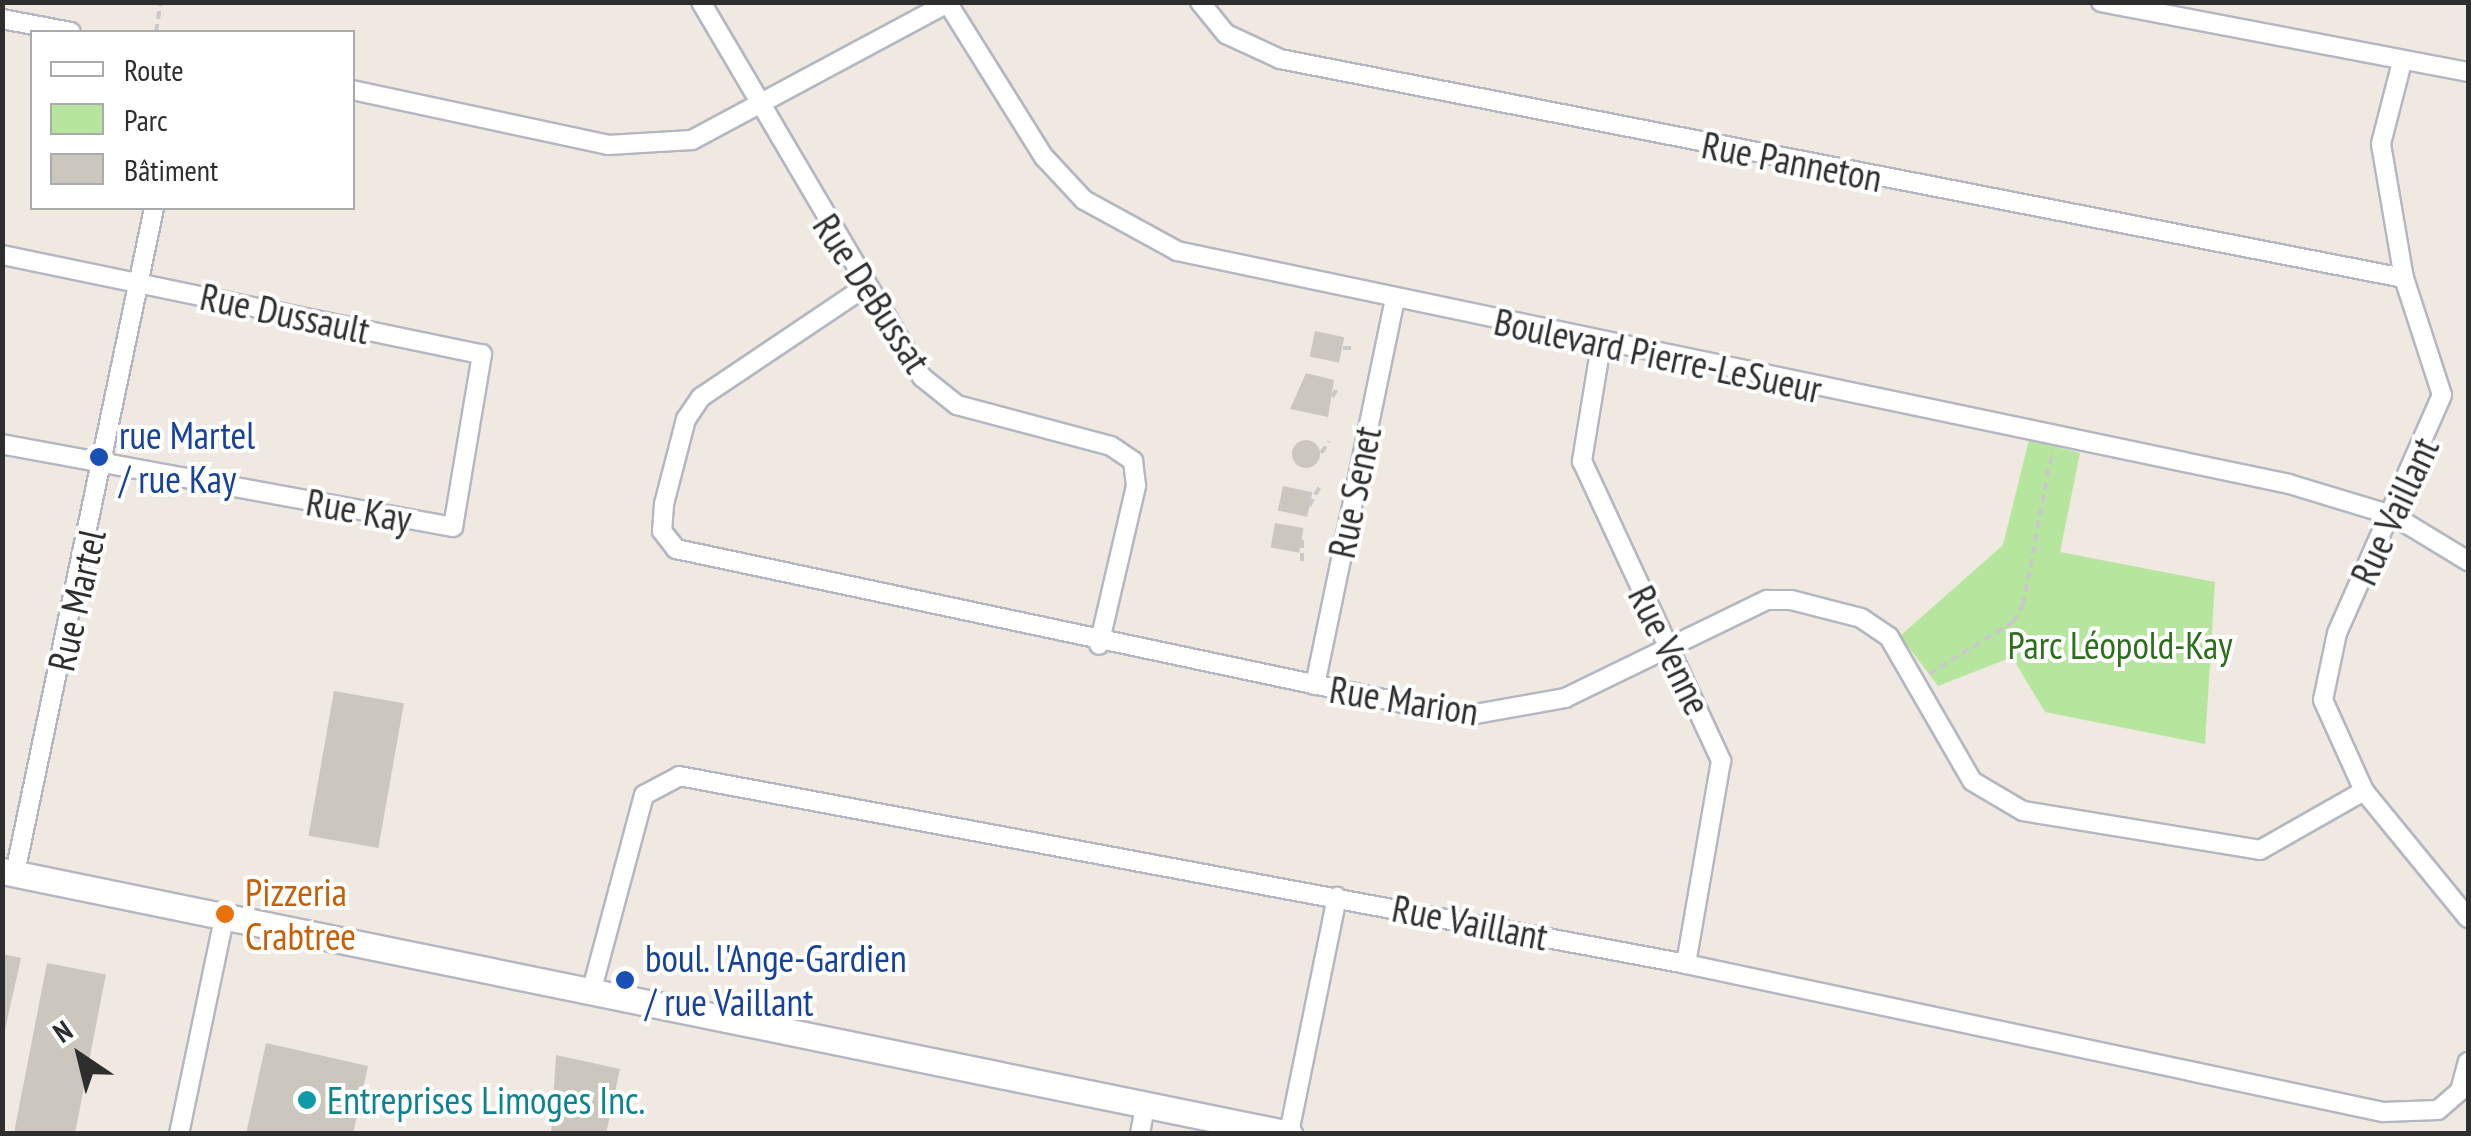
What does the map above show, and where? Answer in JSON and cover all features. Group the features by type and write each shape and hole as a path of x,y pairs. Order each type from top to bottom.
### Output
{"main road":[{"path":"9,872 1289,1134"}],"street":[{"name":"Rue DeBussat","path":"701,2 760,110 922,377 957,405 1111,446 1133,462 1136,486 1098,644"},
{"name":"Rue Panneton","path":"1200,2 1226,34 1280,59 2404,278"},
{"path":"2102,2 2468,72"},
{"path":"355,91 608,145 692,140 760,110 948,3"},
{"name":"Boulevard Pierre-LeSueur","path":"948,3 1012,115 1084,200 1204,261 2289,484 2394,516 2468,561"},
{"path":"2,19 61,30"},
{"name":"Rue Vaillant","path":"2402,62 2382,144 2404,278 2442,395 2394,516 2322,676 2334,737 2364,791 2468,918"},
{"name":"Rue Martel","path":"9,872 106,465 154,210"},
{"name":"Rue Dussault","path":"2,255 482,354 468,440"},
{"name":"Rue Marion","path":"865,287 701,397 686,419 662,531 696,559 1098,644 1492,716 1565,698 1767,600 1791,600 1877,626 1916,681 1972,781 2023,811 2260,850 2364,791"},
{"name":"Rue Senet","path":"1315,685 1395,299"},
{"name":"Rue Venne","path":"1601,344 1582,461 1721,761 1686,964"},
{"name":"Rue Kay","path":"2,444 454,527 468,440"},
{"name":"Rue Vaillant","path":"592,989 644,795 679,776 1686,964 2403,1114 2449,1102 2468,1062"},
{"path":"1289,1134 1337,897"},
{"path":"180,1134 225,914"},
{"path":"1140,1134 1146,1106"}],"path":[{"path":"156,30 160,2"},
{"path":"1342,348 1355,348"},
{"path":"1332,397 1339,386"},
{"path":"1916,681 2014,622 2023,604 2056,437"},
{"path":"1321,453 1329,442"},
{"path":"1309,506 1318,488"},
{"path":"1302,540 1302,561"}],"green space":[{"name":"Parc Léopold-Kay","path":"2029,440 2080,453 2060,552 2215,582 2205,744 2045,712 2012,657 1938,686 1900,636 2003,545"}],"building":[{"path":"1315,331 1344,337 1339,363 1310,356"},
{"path":"1306,373 1334,380 1328,417 1290,409"},
{"path":"1306,440 1316,444 1320,454 1316,464 1306,468 1296,464 1292,454 1296,444"},
{"path":"1283,486 1312,492 1307,517 1278,510"},
{"path":"1275,523 1304,528 1299,553 1271,548"},
{"path":"334,691 404,703 378,848 308,836"},
{"path":"2,954 21,958 4,1034 2,1034"},
{"path":"47,963 106,974 75,1134 14,1134"},
{"name":"Entreprises Limoges Inc.","path":"266,1043 368,1066 353,1134 246,1134"},
{"path":"556,1055 620,1069 606,1134 551,1134"}],"place":[{"name":"rue Martel / rue Kay","path":"99,457"},
{"name":"Pizzeria Crabtree","path":"225,914"},
{"name":"boul. l'Ange-Gardien / rue Vaillant","path":"625,980"},
{"name":"Entreprises Limoges Inc.","path":"307,1100"}]}
